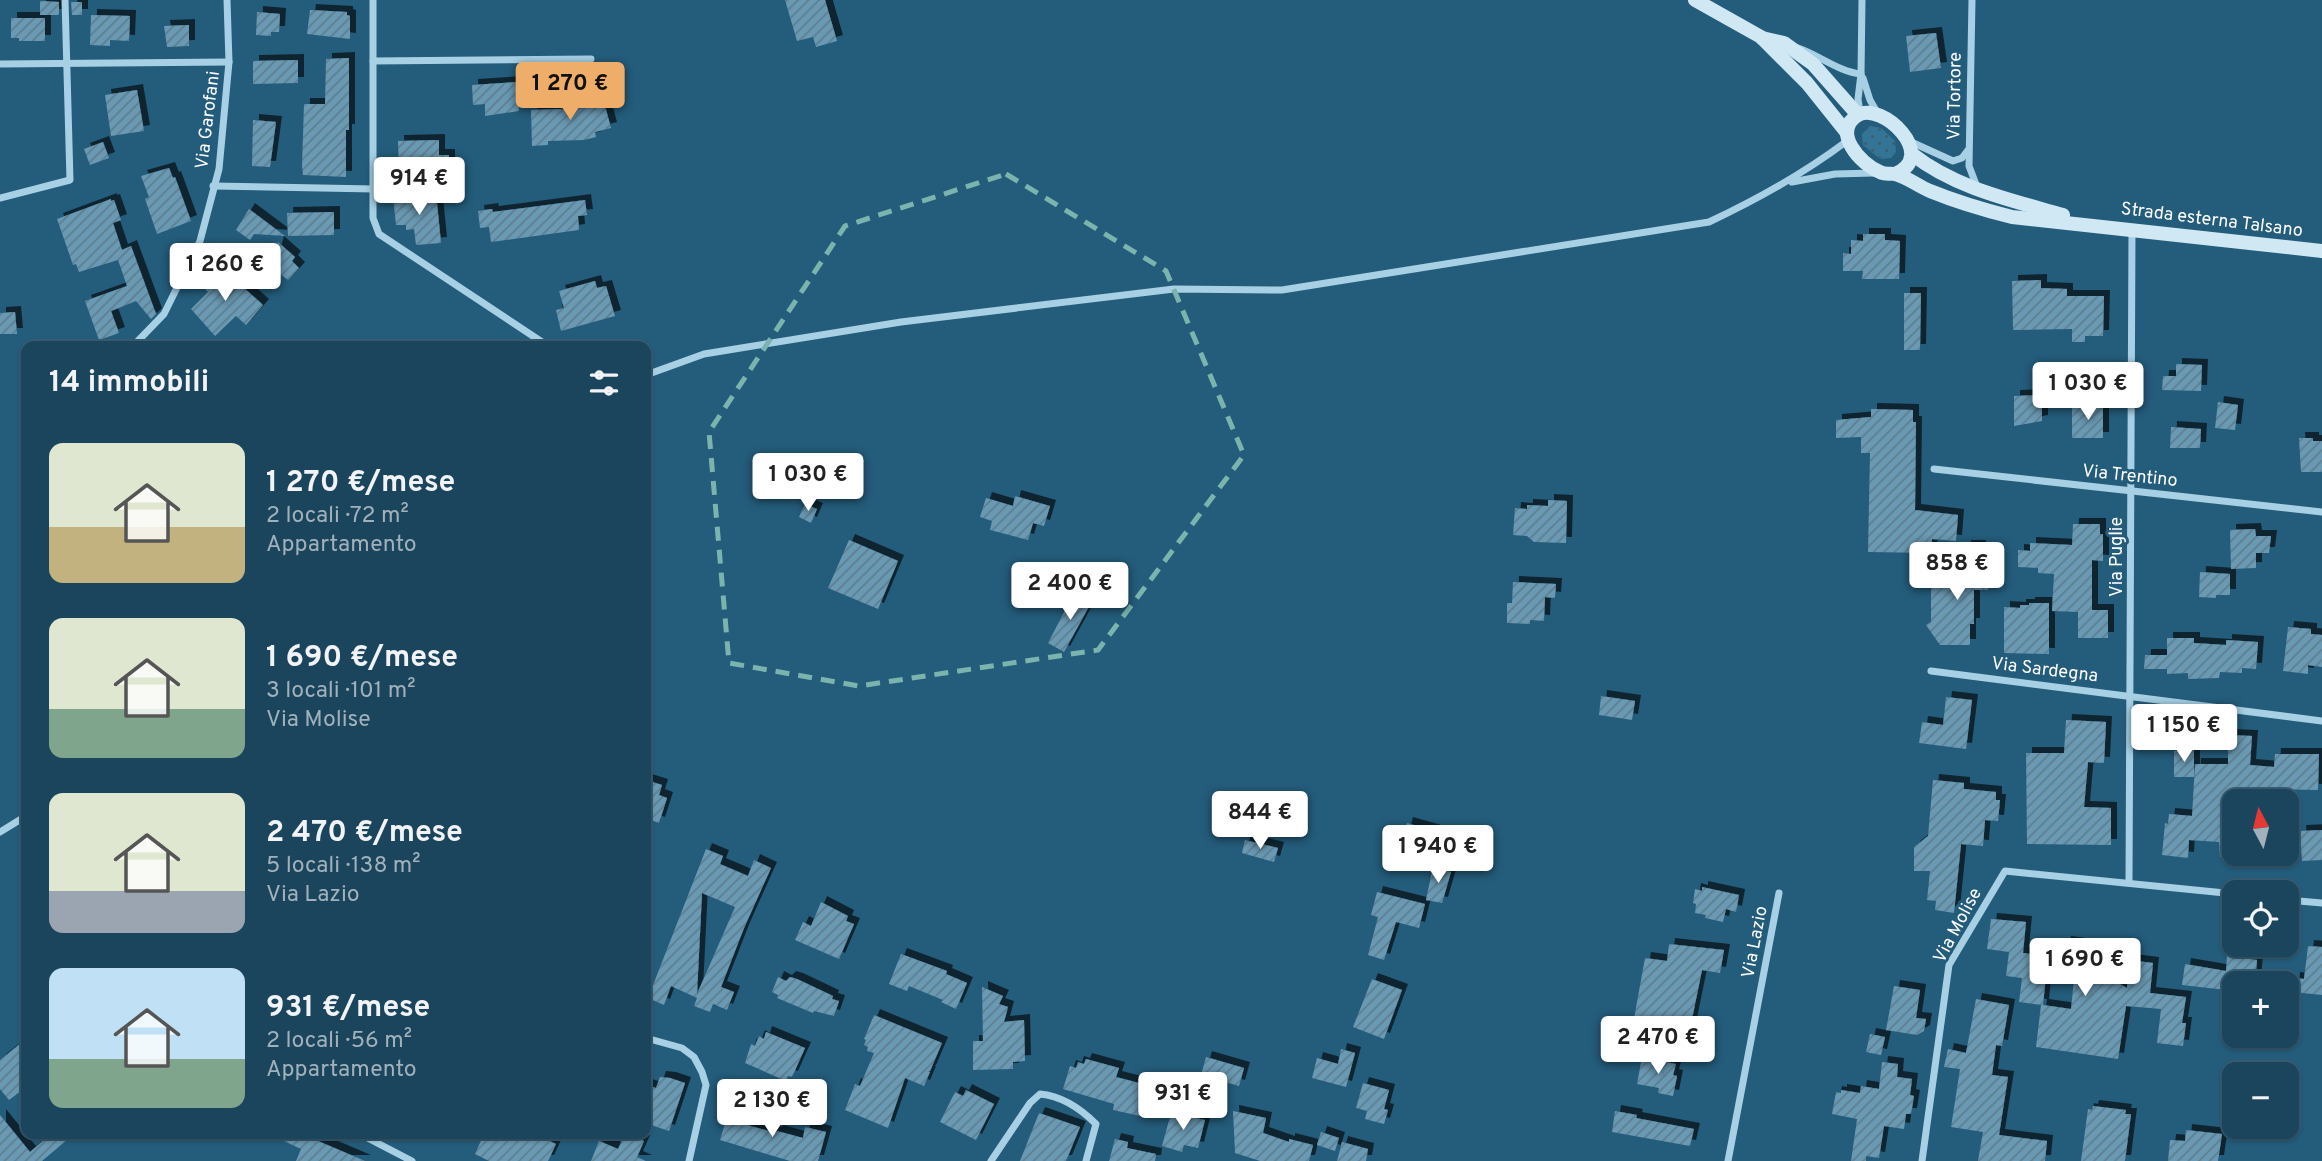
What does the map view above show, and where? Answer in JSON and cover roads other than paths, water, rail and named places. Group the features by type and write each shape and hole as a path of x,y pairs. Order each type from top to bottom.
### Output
{"street":[{"path":"0,198 70,180 65,0"},
{"name":"Via Garofani","path":"138,341 164,314 200,241 219,169 229,62 227,0"},
{"path":"373,0 373,218 379,234 540,341"},
{"path":"1695,0 1761,37 1814,53 1851,73 1861,74"},
{"path":"1859,115 1862,0"},
{"name":"Via Tortore","path":"1972,0 1969,166 1979,189"},
{"path":"1761,37 1807,83 1847,137"},
{"path":"1784,43 1813,64 1859,115"},
{"path":"373,61 591,59"},
{"path":"0,64 229,62"},
{"path":"651,373 704,354 901,322 1174,289 1282,290 1709,222 1788,182 1847,137 1852,121 1859,115 1878,114 1861,74"},
{"name":"Strada esterna Talsano","path":"1878,114 1927,166 1979,189 2098,226"},
{"name":"Strada esterna Talsano","path":"1847,137 1850,147 1888,174 1973,207 2012,217 2322,251"},
{"path":"1788,182 1835,173 1888,174 1907,167 1910,147 1953,161 1962,158 1969,149"},
{"path":"213,186 374,189"},
{"name":"Via Puglie","path":"2129,883 2132,230"},
{"name":"Via Trentino","path":"1934,469 2322,512"},
{"name":"Via Sardegna","path":"1931,671 2322,721"},
{"path":"0,832 21,819"},
{"name":"Via Molise","path":"1922,1161 1949,965 2005,871 2129,883"},
{"path":"2129,883 2222,893"},
{"name":"Via Lazio","path":"1728,1161 1779,893"},
{"path":"2299,901 2322,903"},
{"path":"651,1039 682,1048 694,1056 702,1072 706,1085 689,1161"},
{"path":"991,1161 1030,1103 1040,1094 1052,1095 1085,1113 1096,1124 1086,1161"},
{"path":"370,1139 412,1161"}]}
